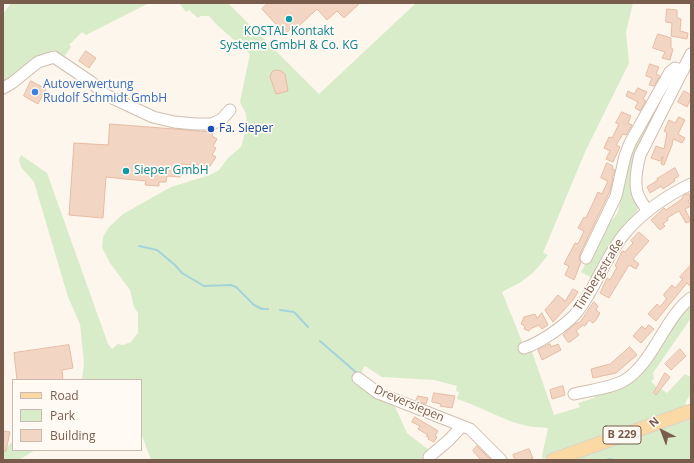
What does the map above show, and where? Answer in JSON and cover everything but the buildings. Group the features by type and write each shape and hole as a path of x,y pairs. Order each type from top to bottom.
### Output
{"main road":[{"name":"B 229","path":"553,460 691,411"}],"street":[{"path":"648,211 637,193 638,163 640,155 691,54"},
{"path":"3,88 12,83 38,62 54,57 91,82 106,95 153,117 174,122 212,124 222,119 230,110"},
{"name":"Timbergstraße","path":"586,258 616,196 625,156 632,138 670,72 676,68 683,71"},
{"name":"Timbergstraße","path":"524,348 549,335 565,324 576,313 586,299 616,246 626,233 648,211 663,199 691,184"},
{"path":"574,394 616,384 627,379 640,366 676,313 691,298"},
{"name":"Dreversiepen","path":"358,378 378,393 470,429 501,460"},
{"name":"Dreversiepen","path":"429,457 449,440 462,426"}],"green space":[{"path":"11,3 228,3 319,94 416,3 633,3 626,32 629,63 585,152 543,253 548,255 534,272 521,282 502,292 523,344 529,343 554,415 580,407 578,403 594,398 597,393 618,388 691,304 691,318 653,373 654,379 651,381 659,390 661,389 667,393 685,374 691,377 691,394 686,401 685,408 543,459 542,456 548,428 526,426 457,399 459,392 456,391 457,386 434,380 382,377 365,366 359,376 391,398 407,433 430,451 430,460 151,460 142,436 142,379 82,379 84,363 80,324 68,297 34,182 21,167 19,160 21,155 47,173 108,344 112,349 118,344 123,345 131,342 138,333 138,313 134,307 130,290 110,263 102,247 103,237 109,227 123,214 171,187 210,175 219,170 228,158 241,147 247,126 246,114 240,102 250,54 209,16 201,16 198,18 189,10 186,12 180,4 147,4 86,35 82,32 69,44 71,47 64,57 54,50 36,58 3,84 3,14"},
{"path":"677,73 642,142 633,189 638,208 637,211 592,278 581,272 601,233 617,214 622,195 628,157 663,88"},
{"path":"691,416 691,460 569,460"},
{"path":"12,442 12,451 33,451 19,460 3,460 3,451"}],"waterway":[{"path":"139,246 157,250 182,273 204,286 231,285 236,287 254,305 262,309 268,309"},
{"path":"280,310 294,312 308,327"},
{"path":"320,341 358,374"},
{"path":"606,460 614,460"}],"place":[{"name":"KOSTAL Kontakt Systeme GmbH & Co. KG","path":"289,19"},
{"name":"Autoverwertung Rudolf Schmidt GmbH","path":"35,92"},
{"name":"Fa. Sieper","path":"211,129"},
{"name":"Sieper GmbH","path":"126,171"}]}
